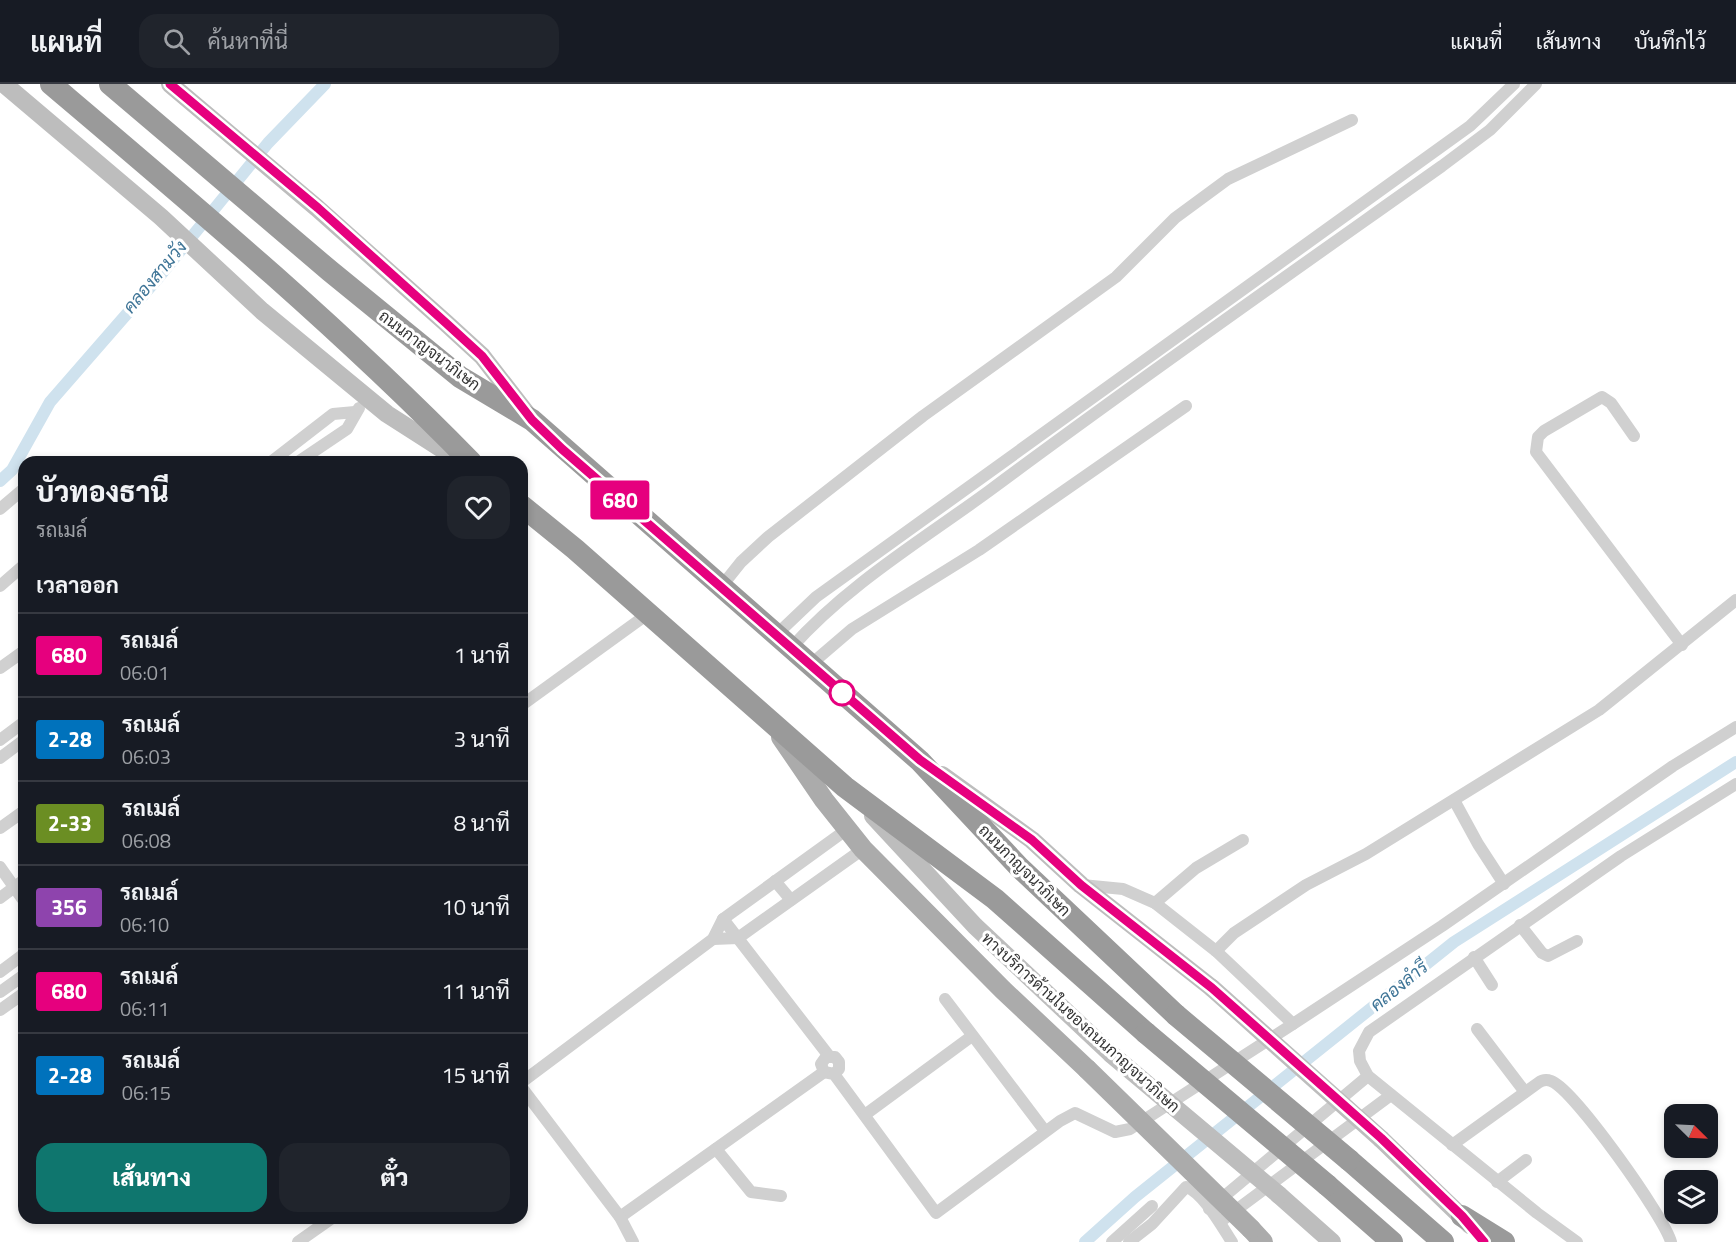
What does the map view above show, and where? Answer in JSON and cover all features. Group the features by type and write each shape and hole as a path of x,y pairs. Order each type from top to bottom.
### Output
{"highway":[{"path":"51,84 218,225 403,393 465,456"},
{"name":"ถนนกาญจนาภิเษก","path":"110,84 460,377 532,420 920,760 1019,867 1176,1015 1443,1242"},
{"path":"528,511 649,613 845,787 995,899 1146,1033 1328,1185 1392,1242"},
{"path":"1462,1216 1504,1242"}],"main road":[{"path":"4,84 161,217 262,311 387,414 453,456"},
{"path":"170,84 272,170 482,356 532,420"},
{"path":"772,724 846,830 863,849 1003,990 1257,1236"},
{"path":"920,760 1032,840 1081,885 1212,988 1381,1138 1462,1216 1484,1242"},
{"name":"ทางบริการด้านในของถนนกาญจนาภิเษก","path":"845,787 975,926 1112,1054 1332,1242"}],"street":[{"path":"784,641 825,590 1470,126 1514,84"},
{"path":"784,641 816,620 1210,330 1442,166 1490,130 1536,84"},
{"path":"721,588 741,562 768,537 922,416 1116,277 1175,218 1228,179 1352,120"},
{"path":"1634,436 1611,403 1602,397 1544,431 1538,437 1536,452 1682,645"},
{"path":"306,456 347,429 355,412 369,399"},
{"path":"810,665 852,629 979,550 1186,406"},
{"path":"279,456 333,414 355,412"},
{"path":"304,437 314,451"},
{"path":"0,509 18,494"},
{"path":"0,586 18,570"},
{"path":"1216,951 1240,929 1306,885 1366,854 1599,710 1736,600"},
{"path":"528,701 649,613"},
{"path":"0,668 18,655"},
{"path":"0,740 18,726"},
{"path":"723,919 829,1056 821,1064 866,1114 936,1213 1045,1131 1075,1113 1115,1132 1130,1129 1314,1011 1504,884 1673,766 1736,727"},
{"path":"0,758 18,744"},
{"path":"1577,1242 1497,1182 1368,1076 1360,1061 1359,1051 1369,1032 1474,957 1621,856 1736,784"},
{"path":"1454,800 1504,884"},
{"path":"0,828 18,815"},
{"path":"528,1078 713,939 723,919 846,830"},
{"path":"1155,903 1196,868 1243,840"},
{"path":"713,939 738,938 863,849"},
{"path":"0,867 18,883"},
{"path":"775,881 791,900"},
{"path":"0,898 18,885"},
{"path":"1081,885 1123,889 1155,903 1216,951 1297,1021"},
{"path":"1520,925 1548,956 1577,941"},
{"path":"1474,957 1492,985"},
{"path":"0,972 18,958"},
{"path":"0,992 18,979"},
{"path":"0,1010 18,997"},
{"path":"945,999 1045,1131"},
{"path":"1477,1029 1525,1092"},
{"path":"866,1114 972,1036"},
{"path":"620,1217 829,1073"},
{"path":"1209,1209 1368,1076"},
{"path":"1452,1145 1525,1092 1543,1080 1548,1080 1560,1086 1575,1100 1615,1152 1671,1242"},
{"path":"1220,1222 1391,1095"},
{"path":"528,1096 620,1217 633,1242"},
{"path":"716,1149 745,1188 756,1194 781,1196"},
{"path":"1497,1182 1526,1160"},
{"path":"1129,1242 1152,1224 1186,1187 1191,1188 1220,1222 1232,1242"},
{"path":"1112,1242 1152,1206"},
{"path":"298,1242 324,1224"}],"waterway":[{"name":"คลองสามวัง","path":"20,456 50,402 159,277 268,143 325,84"},
{"name":"คลองสามวัง","path":"0,481 12,470 18,459"},
{"name":"คลองลำรี","path":"1085,1242 1135,1197 1454,942 1736,762"}],"bus line":[{"name":"680","path":"170,84 318,208 482,356 532,420 562,449 920,760 1032,840 1081,885 1212,988 1381,1138 1462,1216 1484,1242"}]}
